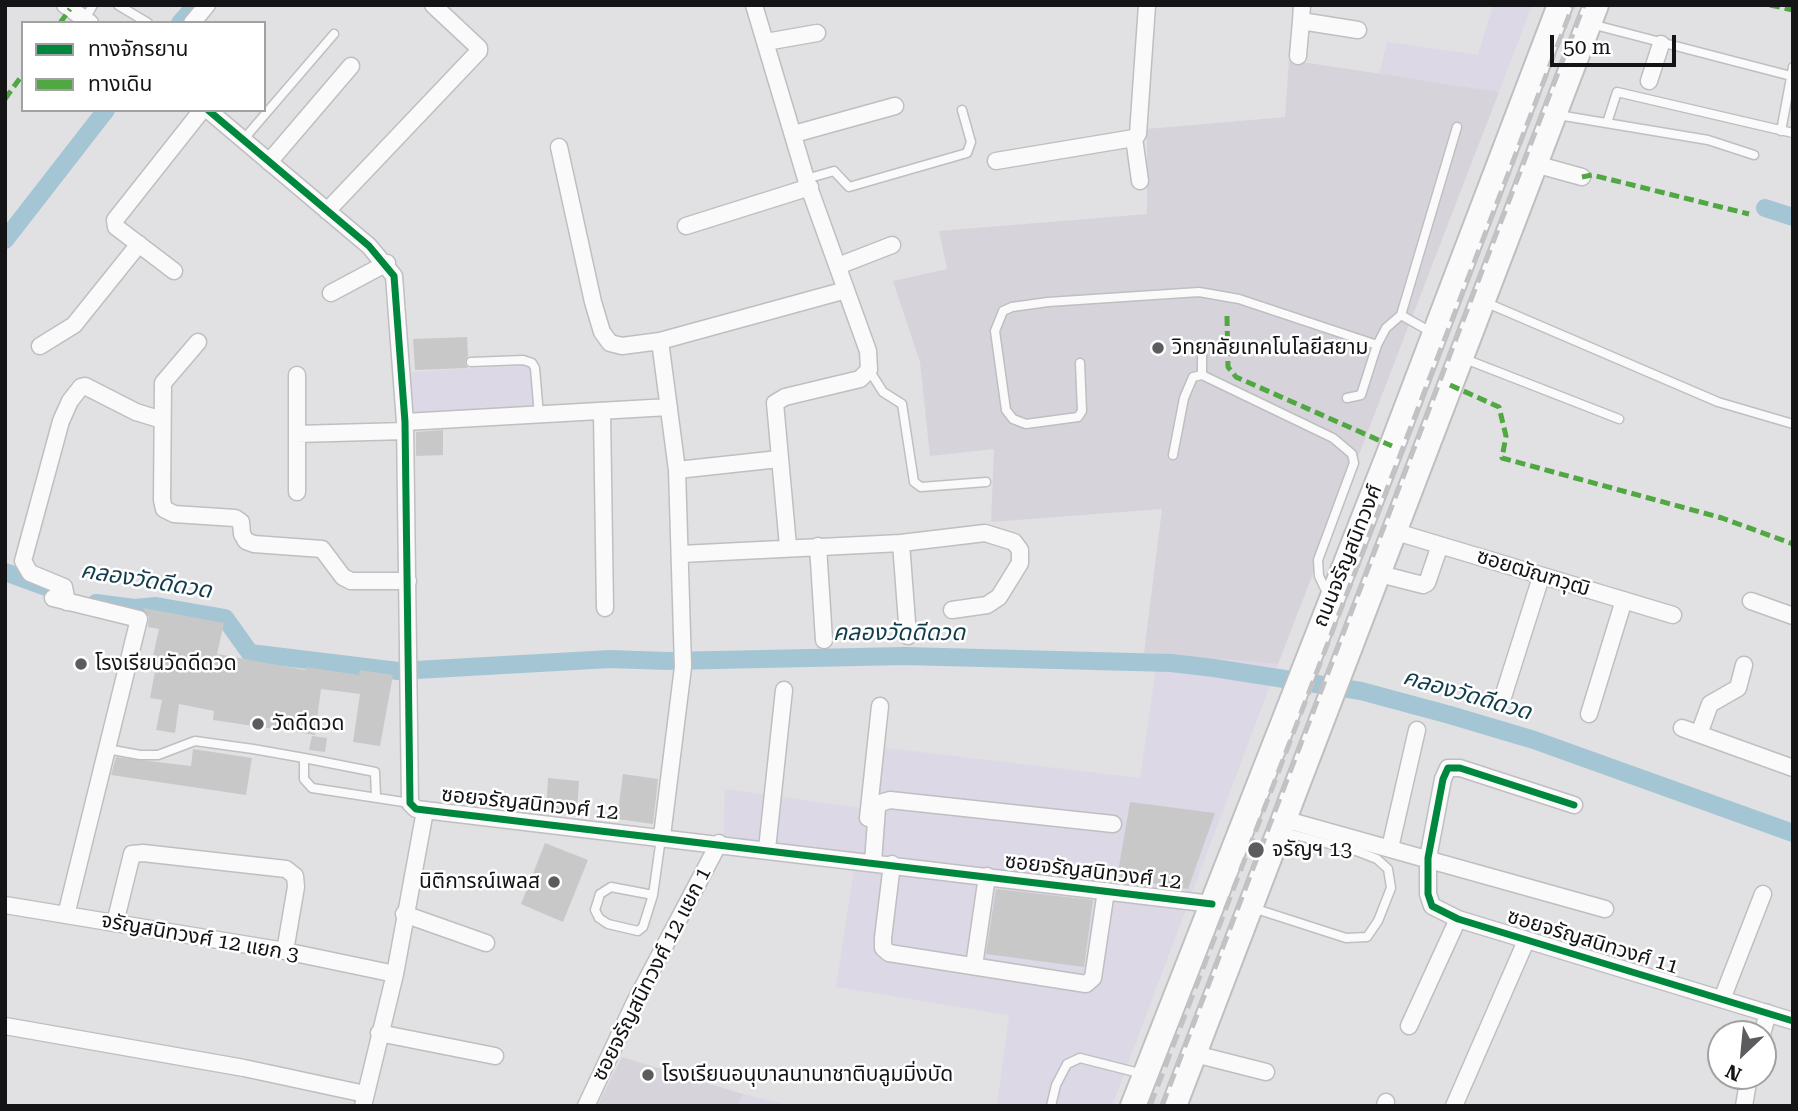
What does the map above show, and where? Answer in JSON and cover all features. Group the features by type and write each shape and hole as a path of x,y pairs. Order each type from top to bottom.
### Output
{"main road":[{"name":"ถนนจรัญสนิทวงศ์","path":"1133,1106 1560,5"},
{"name":"ถนนจรัญสนิทวงศ์","path":"1174,1106 1592,14"},
{"path":"1492,181 1524,193"}],"street":[{"path":"65,5 90,16"},
{"path":"194,21 207,5"},
{"path":"327,211 479,51 479,48 433,5"},
{"path":"754,5 808,183 868,351 869,370 860,379 785,397 775,403 788,546"},
{"path":"1140,181 1134,138 1140,127 1147,5"},
{"path":"1298,56 1302,13 1358,30"},
{"path":"766,42 817,33"},
{"path":"1649,81 1661,44"},
{"path":"270,162 351,66"},
{"path":"794,134 895,106"},
{"path":"174,271 116,228 115,220 200,112"},
{"path":"210,112 387,263 331,293"},
{"path":"996,161 1134,138"},
{"path":"559,147 602,332 610,343 622,346 660,341 846,290"},
{"path":"1535,164 1582,177"},
{"path":"686,226 808,183"},
{"path":"40,346 74,325 139,244"},
{"path":"838,266 892,245"},
{"name":"ซอยจรัญสนิทวงศ์ 12","path":"387,263 397,289 405,427 408,669 418,807 1212,904"},
{"path":"660,341 677,470 683,662 662,836"},
{"path":"198,342 163,383 162,500 169,512 235,518 241,522 246,541 254,544 322,549 343,577 351,581 408,580"},
{"path":"297,375 297,492"},
{"path":"66,915 138,618 63,597 30,573 23,561 61,421 69,401 85,386 136,412 162,420"},
{"path":"298,434 669,407"},
{"path":"602,412 605,608"},
{"path":"677,470 779,459"},
{"name":"ซอยฒัณฑวุฒิ","path":"1393,531 1673,615"},
{"path":"681,554 788,546 901,542 985,533 1013,542 1020,550 1016,572 999,597 987,605 952,610"},
{"path":"901,542 908,636"},
{"path":"1376,573 1423,585 1427,583 1440,545"},
{"path":"818,546 824,640"},
{"path":"1502,700 1541,577"},
{"path":"1589,714 1624,600"},
{"path":"1751,601 1793,616"},
{"path":"1699,734 1710,704 1738,688 1744,666"},
{"path":"767,849 784,690"},
{"path":"868,861 880,706"},
{"path":"1682,728 1793,768"},
{"path":"1390,848 1417,730"},
{"path":"1428,858 1443,779 1448,768 1460,768 1574,806"},
{"path":"868,861 877,808 880,803 890,800 1113,824"},
{"path":"5,1026 244,1068 364,1100 395,974 418,807"},
{"path":"1281,825 1390,848 1605,909"},
{"name":"ซอยจรัญสนิทวงศ์ 12 แยก 1","path":"586,1106 635,1002 719,843"},
{"path":"115,923 132,855 143,853 286,869 295,876 296,887 285,951"},
{"name":"ซอยจรัญสนิทวงศ์ 11","path":"1428,858 1428,894 1432,906 1458,919 1793,1021"},
{"path":"892,864 883,947 889,953 1086,984 1093,978 1107,891"},
{"path":"974,966 986,876"},
{"path":"1722,999 1763,894"},
{"name":"จรัญสนิทวงศ์ 12 แยก 3","path":"5,905 285,951 395,974"},
{"path":"404,914 486,943"},
{"path":"1409,1026 1458,919"},
{"path":"1454,1106 1526,941"},
{"path":"1766,1020 1768,1013"},
{"path":"379,1033 495,1056"},
{"path":"1195,1054 1266,1072"}],"lane":[{"path":"118,5 145,21"},
{"path":"1592,14 1661,44 1792,71 1781,131"},
{"path":"243,140 334,34"},
{"path":"1607,122 1617,92 1793,133"},
{"path":"808,183 834,171 849,187 967,153 971,142 962,110"},
{"path":"1554,114 1708,140 1754,155"},
{"path":"1347,398 1361,395 1377,345 1386,328 1401,314 1457,127"},
{"path":"1080,363 1082,401 1078,417 1026,424 1013,419 1006,410 995,331 1003,311 1012,307 1048,302 1199,292 1239,299 1377,345"},
{"path":"1483,301 1718,402 1793,424"},
{"path":"1401,314 1434,333"},
{"path":"1202,349 1202,375"},
{"path":"1460,357 1619,419"},
{"path":"471,362 523,360 532,363 535,368 539,416"},
{"path":"869,370 883,392 902,404 914,482 921,488 986,482"},
{"path":"1173,455 1184,398 1193,377 1202,375 1333,438 1352,454 1353,463 1318,560 1319,576 1330,599"},
{"path":"107,749 140,755 158,755 195,741 304,758 375,772 376,797"},
{"path":"304,758 304,779 312,788 376,797 418,807"},
{"path":"1250,907 1346,939 1367,937 1378,921 1391,888 1388,869 1377,859 1281,825"},
{"path":"653,895 611,887 600,894 595,910 599,918 608,924 638,931 647,923 653,895 662,836"},
{"path":"1051,1106 1056,1084 1067,1064 1080,1058 1146,1075"}],"shaded area":[{"path":"1493,5 1532,5 1499,92 1379,75 1387,42 1478,55"},
{"name":"วิทยาลัยเทคโนโลยีสยาม","path":"1289,60 1499,92 1278,664 1144,653 1162,509 991,522 994,449 930,456 920,362 893,281 947,269 939,231 1147,214 1147,129 1285,117"},
{"path":"532,365 534,407 413,413 410,372"},
{"path":"1158,655 1278,664 1112,1106 997,1106 1009,1015 836,987 854,869 723,853 725,789 861,808 869,746 1140,778"},
{"name":"โรงเรียนอนุบาลนานาชาติบลูมมิ่งบัด","path":"622,1057 743,1094 738,1106 597,1106"},
{"path":"743,1094 791,1106 738,1106"}],"building":[{"path":"467,337 468,356 465,363 468,368 415,370 413,339"},
{"path":"443,430 443,455 416,456 416,432"},
{"path":"143,608 224,623 217,654 305,670 306,667 359,675 360,670 393,675 380,746 353,742 360,694 321,689 315,735 213,720 214,711 179,704 175,733 156,730 162,700 150,698 157,661 152,660 159,629 148,627 149,617"},
{"path":"312,736 327,738 325,752 309,750"},
{"path":"193,749 252,758 246,795 111,775 116,757 191,766"},
{"path":"623,774 658,779 653,824 617,819"},
{"path":"548,778 579,781 577,813 546,811"},
{"path":"1130,802 1215,813 1188,889 1117,878"},
{"name":"นิติการณ์เพลส","path":"545,843 588,860 563,922 521,904"},
{"path":"996,889 1093,900 1084,967 986,954"}],"waterway":[{"path":"182,21 196,5"},
{"path":"5,240 104,112"},
{"path":"1765,208 1793,217"},
{"name":"คลองวัดดีดวด","path":"5,572 49,588"},
{"name":"คลองวัดดีดวด","path":"96,603 134,608 156,606 225,618 250,653 398,671 610,659 668,661 905,656 1171,663 1214,668 1361,691 1450,715 1534,740 1793,833"}],"railway":[{"path":"1150,1106 1573,5"},
{"path":"1162,1106 1584,5"}],"marked path":[{"path":"1770,5 1793,10"},
{"path":"61,21 70,9"},
{"path":"5,99 21,77"},
{"path":"1582,177 1592,175 1749,214"},
{"path":"1227,316 1228,367 1236,377 1392,446"},
{"path":"1450,385 1499,407 1506,436 1502,458 1722,518 1793,544"}],"cycle path":[{"path":"210,112 369,246 394,276 405,422 410,803 416,809 1212,904"},
{"path":"1574,805 1460,768 1448,768 1443,779 1428,858 1428,894 1432,906 1458,919 1793,1021"}],"place":[{"name":"วิทยาลัยเทคโนโลยีสยาม","path":"1158,348"},
{"name":"โรงเรียนวัดดีดวด","path":"81,664"},
{"name":"วัดดีดวด","path":"258,724"},
{"name":"จรัญฯ 13","path":"1256,850"},
{"name":"นิติการณ์เพลส","path":"554,882"},
{"name":"โรงเรียนอนุบาลนานาชาติบลูมมิ่งบัด","path":"648,1075"}]}
